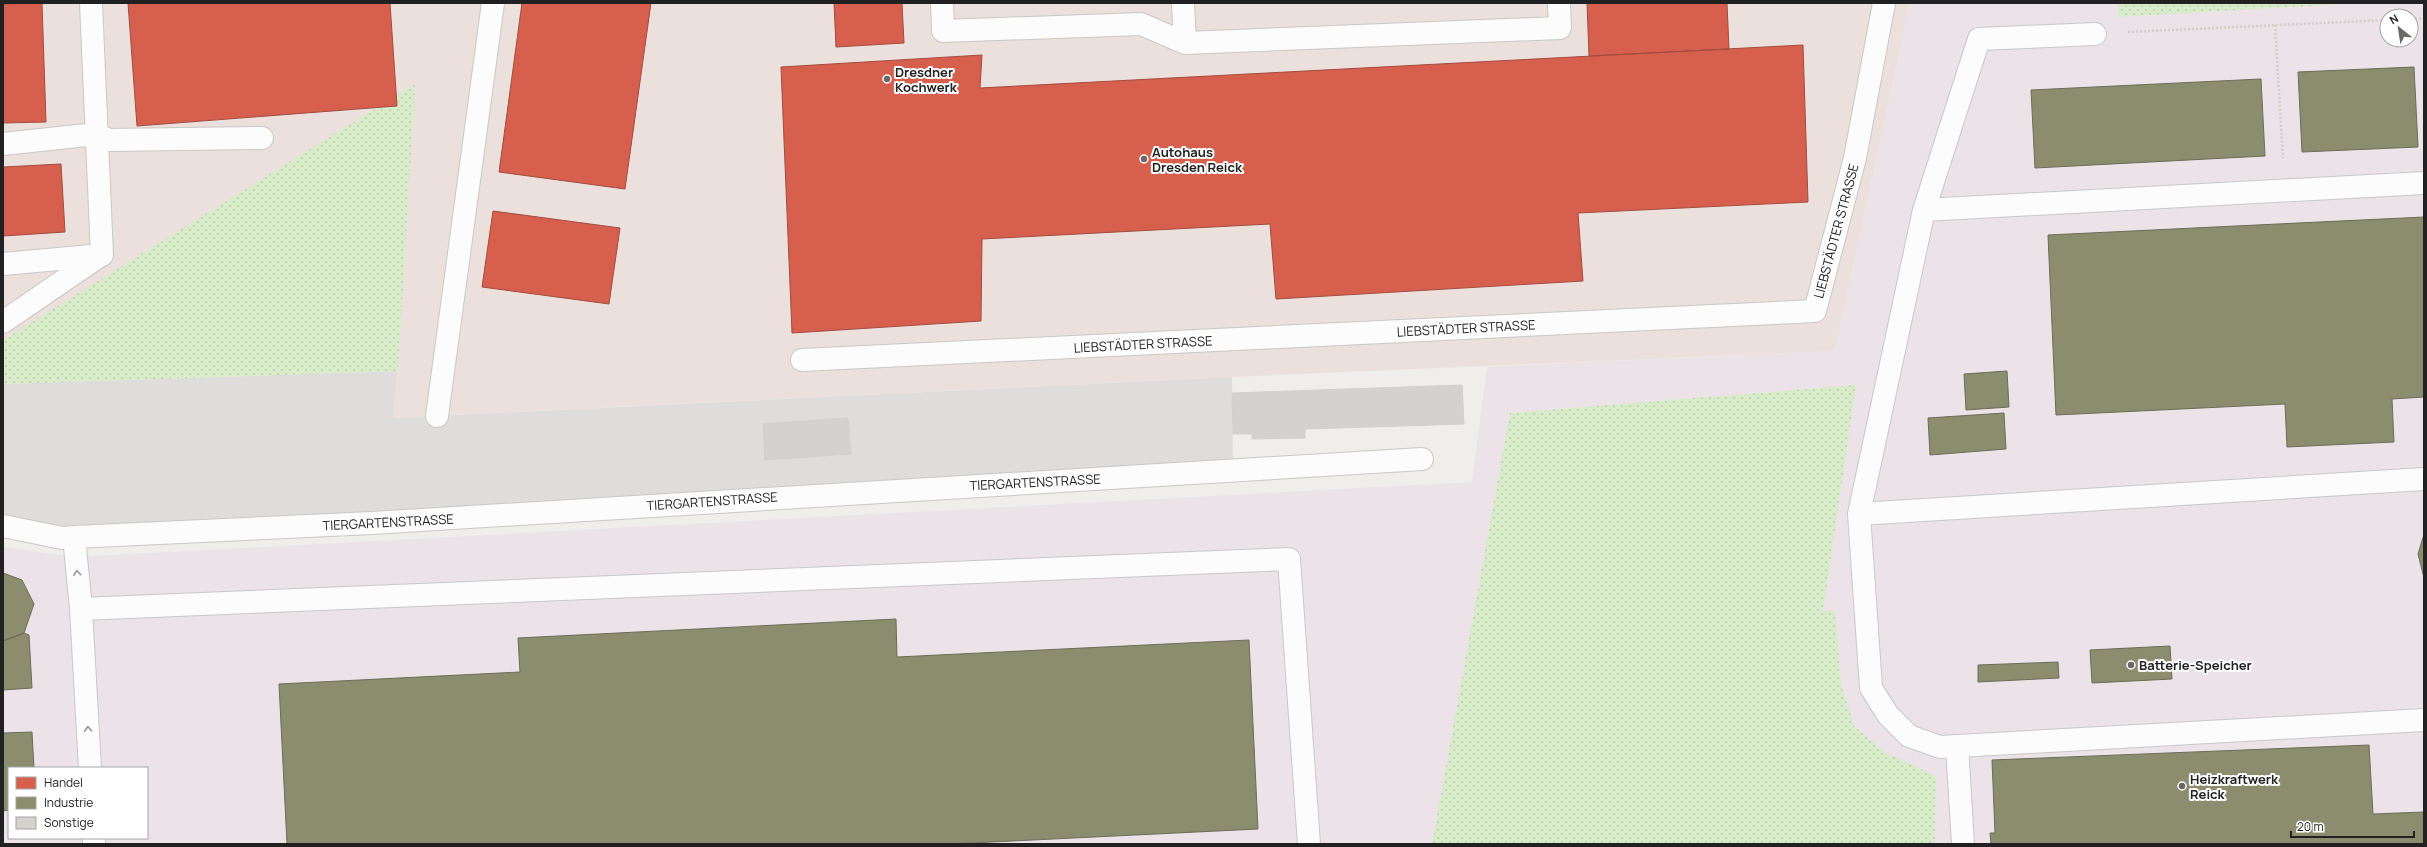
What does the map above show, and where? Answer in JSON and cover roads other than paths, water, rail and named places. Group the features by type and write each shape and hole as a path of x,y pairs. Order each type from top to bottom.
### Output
{"lane":[{"path":"91,3 102,255"},
{"path":"438,416 493,3"},
{"path":"942,3 943,31 1141,24 1185,43 1560,28 1559,3"},
{"path":"1183,3 1185,43"},
{"name":"LIEBSTÄDTER STRASSE","path":"802,360 1815,311 1855,158 1884,3"},
{"path":"2095,34 1979,39 1924,210 1859,514 1871,688 1888,715 1909,736 1940,747 2424,720"},
{"path":"3,144 96,134 108,140 262,138"},
{"path":"1924,210 2424,183"},
{"path":"3,264 102,255"},
{"path":"3,322 102,255"},
{"name":"TIERGARTENSTRASSE","path":"3,526 62,538 372,523 1422,459"},
{"path":"1859,514 2424,479"},
{"path":"74,537 81,609 90,767"},
{"path":"81,609 1289,558 1309,844"},
{"path":"1957,746 1963,844"}],"place":[{"name":"Dresdner Kochwerk","path":"887,79"},
{"name":"Autohaus Dresden Reick","path":"1144,159"},
{"name":"Batterie-Speicher","path":"2131,665"},
{"name":"Heizkraftwerk Reick","path":"2182,786"}]}
